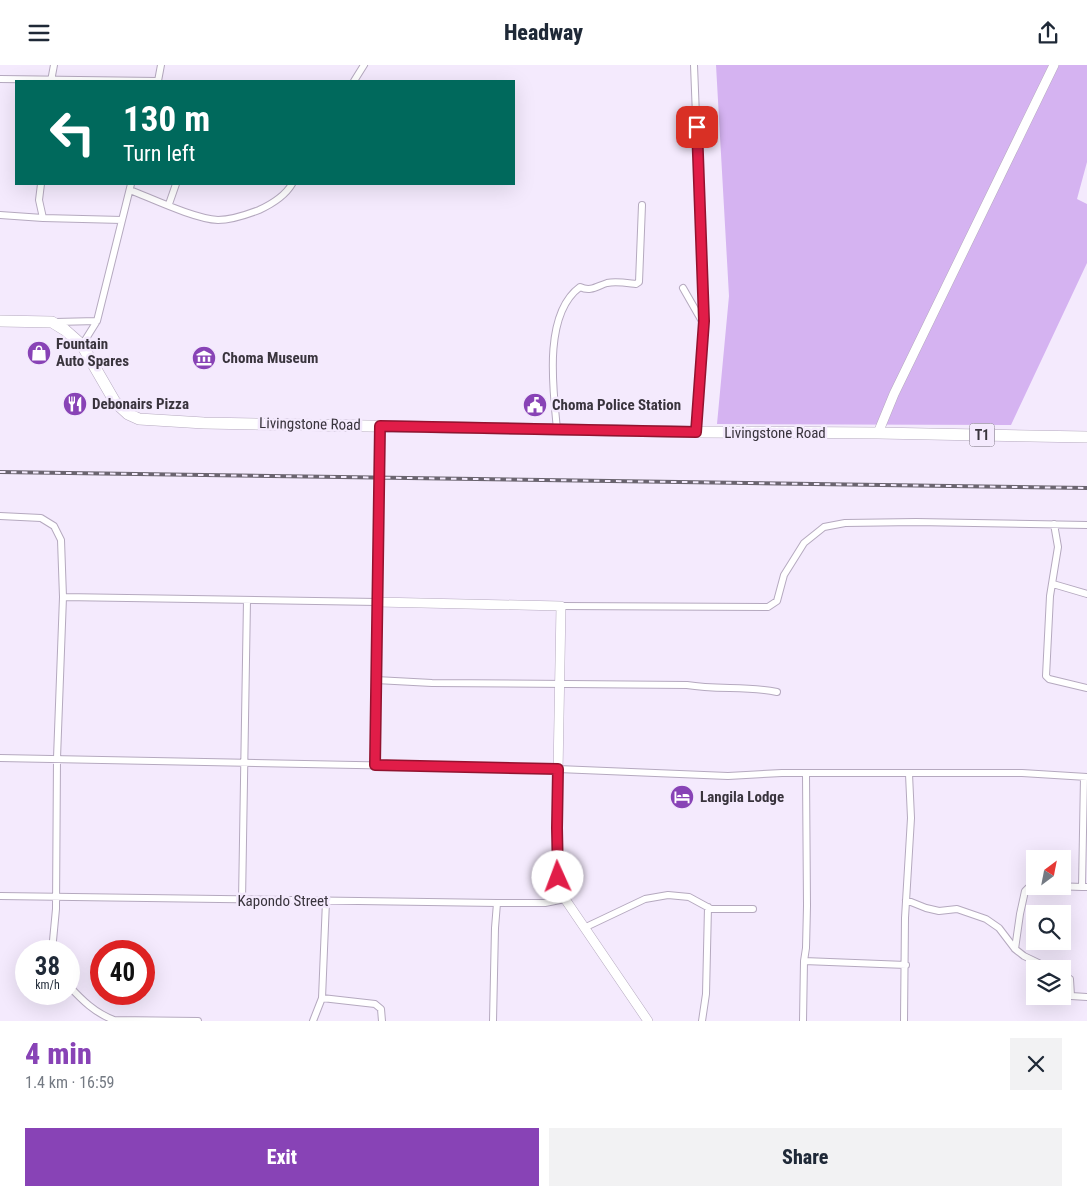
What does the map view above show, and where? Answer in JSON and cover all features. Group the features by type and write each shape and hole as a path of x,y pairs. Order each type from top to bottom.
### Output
{"highway":[{"path":"0,321 52,322"},
{"name":"Livingstone Road","path":"52,322 82,345 115,401 128,414 139,419 204,423 1087,437"}],"street":[{"path":"0,79 51,80 54,65"},
{"path":"158,80 161,65"},
{"path":"355,80 364,65"},
{"path":"694,65 704,325 696,432"},
{"path":"878,433 894,394 1054,65"},
{"path":"41,185 39,200 43,218"},
{"path":"169,205 176,185"},
{"path":"82,345 97,321 131,187 169,205 208,219 230,219 248,215 277,200 291,185"},
{"path":"557,429 553,375 554,349 561,312 574,291 580,287 585,289 598,288 608,283 639,282 642,205"},
{"path":"0,215 43,218 122,219"},
{"path":"683,289 704,325"},
{"path":"52,322 97,321"},
{"path":"375,765 380,426"},
{"path":"0,516 41,518 54,526 61,541 63,597 57,758 56,897 53,940"},
{"path":"63,597 561,606 768,607 777,601 784,575 804,543 824,527 845,523 916,522 1087,525"},
{"path":"1054,524 1058,547 1050,596 1046,676 1049,679 1087,688"},
{"path":"1053,583 1087,594"},
{"path":"242,901 247,600"},
{"path":"561,606 557,828 558,877 565,899 586,927 648,1021"},
{"path":"376,680 432,683 687,685 704,688 777,692"},
{"path":"0,758 558,769 728,776 1022,773 1086,777 1085,887 1071,887"},
{"path":"802,1021 807,906 806,774"},
{"path":"904,1021 906,900 912,818 909,774"},
{"path":"1015,949 1020,914 1026,891"},
{"path":"586,927 645,899 668,895 689,897 708,907 753,909"},
{"name":"Kapondo Street","path":"0,896 242,901 497,903 545,903 565,899"},
{"path":"906,900 933,910 957,909 986,919 999,928 1015,949 1032,960"},
{"path":"313,1021 322,998 326,901"},
{"path":"493,1021 497,903"},
{"path":"702,1021 706,994 708,907"},
{"path":"804,961 906,965"},
{"path":"1071,988 1072,996 1087,997"},
{"path":"80,997 92,1009 114,1020 198,1021"},
{"path":"322,998 375,1004 381,1009 382,1021"}],"shaded area":[{"path":"716,65 1087,65 1087,162 1077,199 1087,204 1087,263 1011,425 717,424 729,296"}],"railway":[{"path":"0,472 1087,488"}],"place":[{"name":"Fountain Auto Spares","path":"39,353"},
{"name":"Choma Museum","path":"204,358"},
{"name":"Debonairs Pizza","path":"75,404"},
{"name":"Choma Police Station","path":"535,405"},
{"name":"Langila Lodge","path":"682,797"}],"route":[{"path":"558,877 558,769 375,765 380,426 696,432 704,321 697,127"}]}
